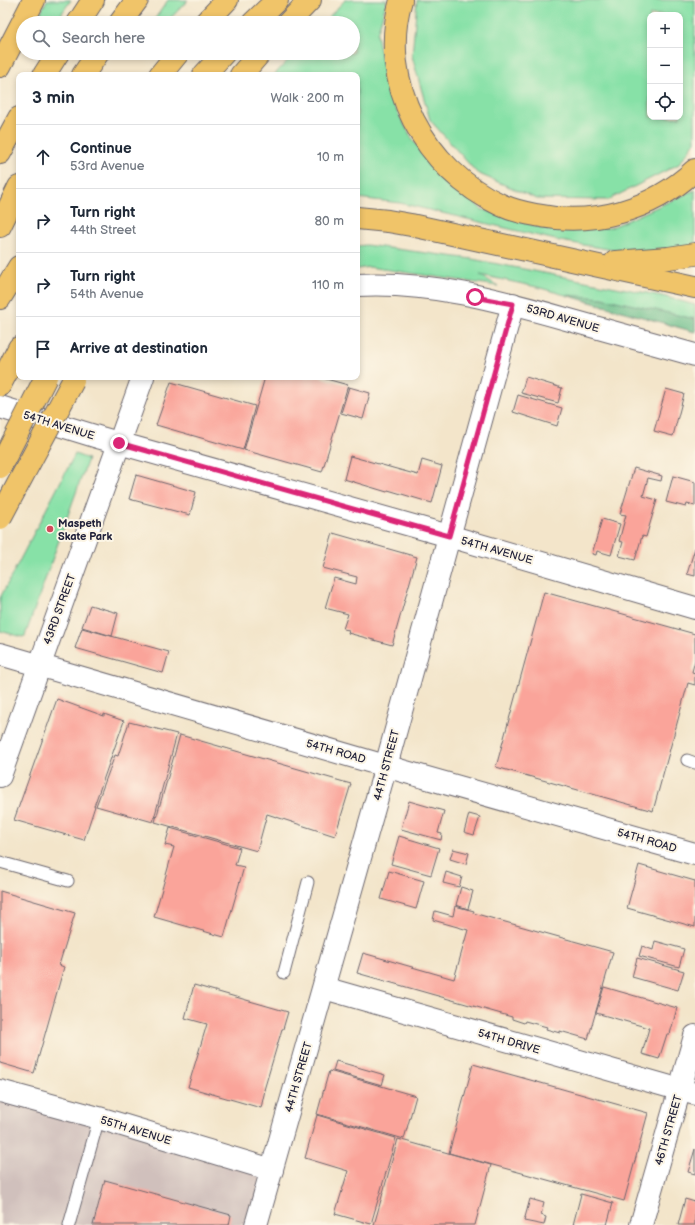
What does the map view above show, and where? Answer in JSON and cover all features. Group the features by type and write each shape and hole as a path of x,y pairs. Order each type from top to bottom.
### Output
{"highway":[{"path":"26,16 34,0"},
{"path":"125,16 137,0"},
{"path":"211,16 226,0"},
{"path":"260,16 277,0"},
{"path":"295,16 310,0"},
{"path":"400,0 395,24 395,62 404,99 410,115 420,133 447,167 463,181 501,205 548,218 588,219 614,215 652,201 669,191 695,170"},
{"path":"83,16 92,2"},
{"path":"0,66 16,35"},
{"path":"46,72 54,60"},
{"path":"85,72 93,60"},
{"path":"162,72 172,60"},
{"path":"207,72 218,60"},
{"path":"244,72 254,60"},
{"path":"0,153 16,124"},
{"path":"0,226 16,193"},
{"path":"360,218 411,225 695,287"},
{"path":"588,263 668,258 695,254"},
{"path":"0,298 16,272"},
{"path":"0,385 15,356"},
{"path":"0,468 44,380"},
{"path":"0,518 74,380"}],"street":[{"name":"53RD AVENUE","path":"360,285 416,286 513,304 695,355"},
{"name":"44TH STREET","path":"262,1223 272,1170 386,766 513,304"},
{"path":"119,443 141,380"},
{"name":"54TH AVENUE","path":"0,407 119,443 449,536 695,608"},
{"name":"43RD STREET","path":"0,776 119,443"},
{"name":"54TH ROAD","path":"0,654 695,854"},
{"name":"54TH DRIVE","path":"324,988 687,1092"},
{"name":"46TH STREET","path":"641,1225 687,1092 695,1036"},
{"name":"55TH AVENUE","path":"0,1091 99,1118 272,1170"}],"lane":[{"path":"0,862 68,881"},
{"path":"284,973 308,882"},
{"path":"69,1225 99,1118"}],"shaded area":[{"path":"0,1091 272,1170 257,1220 272,1225 0,1225"}],"green space":[{"path":"47,0 71,0 60,16 39,16"},
{"path":"168,0 188,0 173,16 157,16"},
{"path":"345,0 387,0 377,34 388,95 414,142 481,209 539,227 610,228 695,190 695,248 643,255 560,241 400,203 360,198 360,72 277,72 288,60 360,60 360,16 330,16"},
{"path":"417,0 695,0 695,142 679,164 608,200 537,199 477,173 430,120 412,56"},
{"path":"366,245 472,259 662,296 695,305 695,332 537,287 480,275 498,286 369,267 360,268 360,246"},
{"path":"566,295 603,298 695,319 695,332"},
{"name":"Maspeth Skate Park","path":"75,454 88,459 25,636 22,637 0,631 0,598"}],"building":[{"path":"526,377 562,388 558,403 521,393"},
{"path":"264,380 330,380 348,385 322,472 244,450"},
{"path":"171,382 255,406 243,450 156,425"},
{"path":"349,387 370,393 363,419 341,413"},
{"path":"666,389 684,394 673,436 654,431"},
{"path":"518,395 562,408 557,426 513,412"},
{"path":"350,456 418,475 422,460 442,466 432,503 388,490 387,492 344,479"},
{"path":"634,468 662,476 661,481 648,478 643,496 657,500 646,537 642,536 635,560 619,556 623,542 619,541 626,515 620,514"},
{"path":"136,475 196,492 190,515 129,499"},
{"path":"673,476 695,482 695,506 687,504 686,507 666,502"},
{"path":"602,519 620,524 611,555 597,551 596,555 592,554"},
{"path":"333,533 417,557 392,645 348,633 349,630 343,629 348,614 325,608 334,578 356,584 357,577 323,568"},
{"path":"695,548 695,576 687,574"},
{"path":"544,592 695,634 695,660 692,672 695,673 695,685 688,683 653,811 496,767"},
{"path":"90,605 118,613 112,636 82,627"},
{"path":"82,628 169,652 163,673 75,648"},
{"path":"57,699 104,716 104,714 124,721 94,806 84,840 14,820"},
{"path":"129,722 177,734 153,822 96,806 115,755 118,756"},
{"path":"180,735 351,784 335,836 267,814 257,851 155,822"},
{"path":"409,801 444,811 438,833 442,834 441,840 401,829"},
{"path":"469,814 480,817 474,835 464,832"},
{"path":"170,828 240,848 235,865 244,867 224,937 154,917 174,847 165,845"},
{"path":"399,836 439,848 431,875 391,864"},
{"path":"453,849 469,853 466,864 450,859"},
{"path":"639,865 695,881 695,927 627,908"},
{"path":"389,871 424,881 416,909 381,899"},
{"path":"446,872 462,877 459,887 443,883"},
{"path":"461,887 473,891 468,909 456,905"},
{"path":"0,891 75,913 59,965 64,967 34,1073 0,1063"},
{"path":"455,906 474,911 473,913 613,952 588,1039 560,1031 560,1033 546,1029 547,1027 525,1021 524,1023 512,1019 512,1017 357,973 363,953 454,979 468,930 433,920 435,911 453,916"},
{"path":"655,941 684,949 679,967 639,956 642,946 653,950"},
{"path":"637,958 684,971 678,990 632,977"},
{"path":"194,985 288,1012 264,1090 261,1108 188,1087 207,1024 185,1018"},
{"path":"604,987 677,1008 670,1034 667,1034 659,1059 642,1054 649,1028 596,1013"},
{"path":"336,1061 385,1075 382,1085 333,1071"},
{"path":"473,1064 648,1113 624,1201 449,1153"},
{"path":"329,1071 416,1096 404,1139 317,1114"},
{"path":"317,1115 396,1138 371,1224 335,1214 348,1171 305,1158"},
{"path":"398,1139 491,1165 475,1225 374,1225"},
{"path":"695,1149 695,1174 688,1172"},
{"path":"105,1180 231,1215 229,1225 93,1225"},
{"path":"581,1194 613,1203 607,1225 573,1225"},
{"path":"530,1199 544,1203 541,1215 546,1217 544,1225 524,1221"},
{"path":"685,1199 695,1202 695,1225 678,1225"}],"place":[{"name":"Maspeth Skate Park","path":"50,529"}],"route":[{"path":"119,443 449,536 513,304 475,297"}]}
